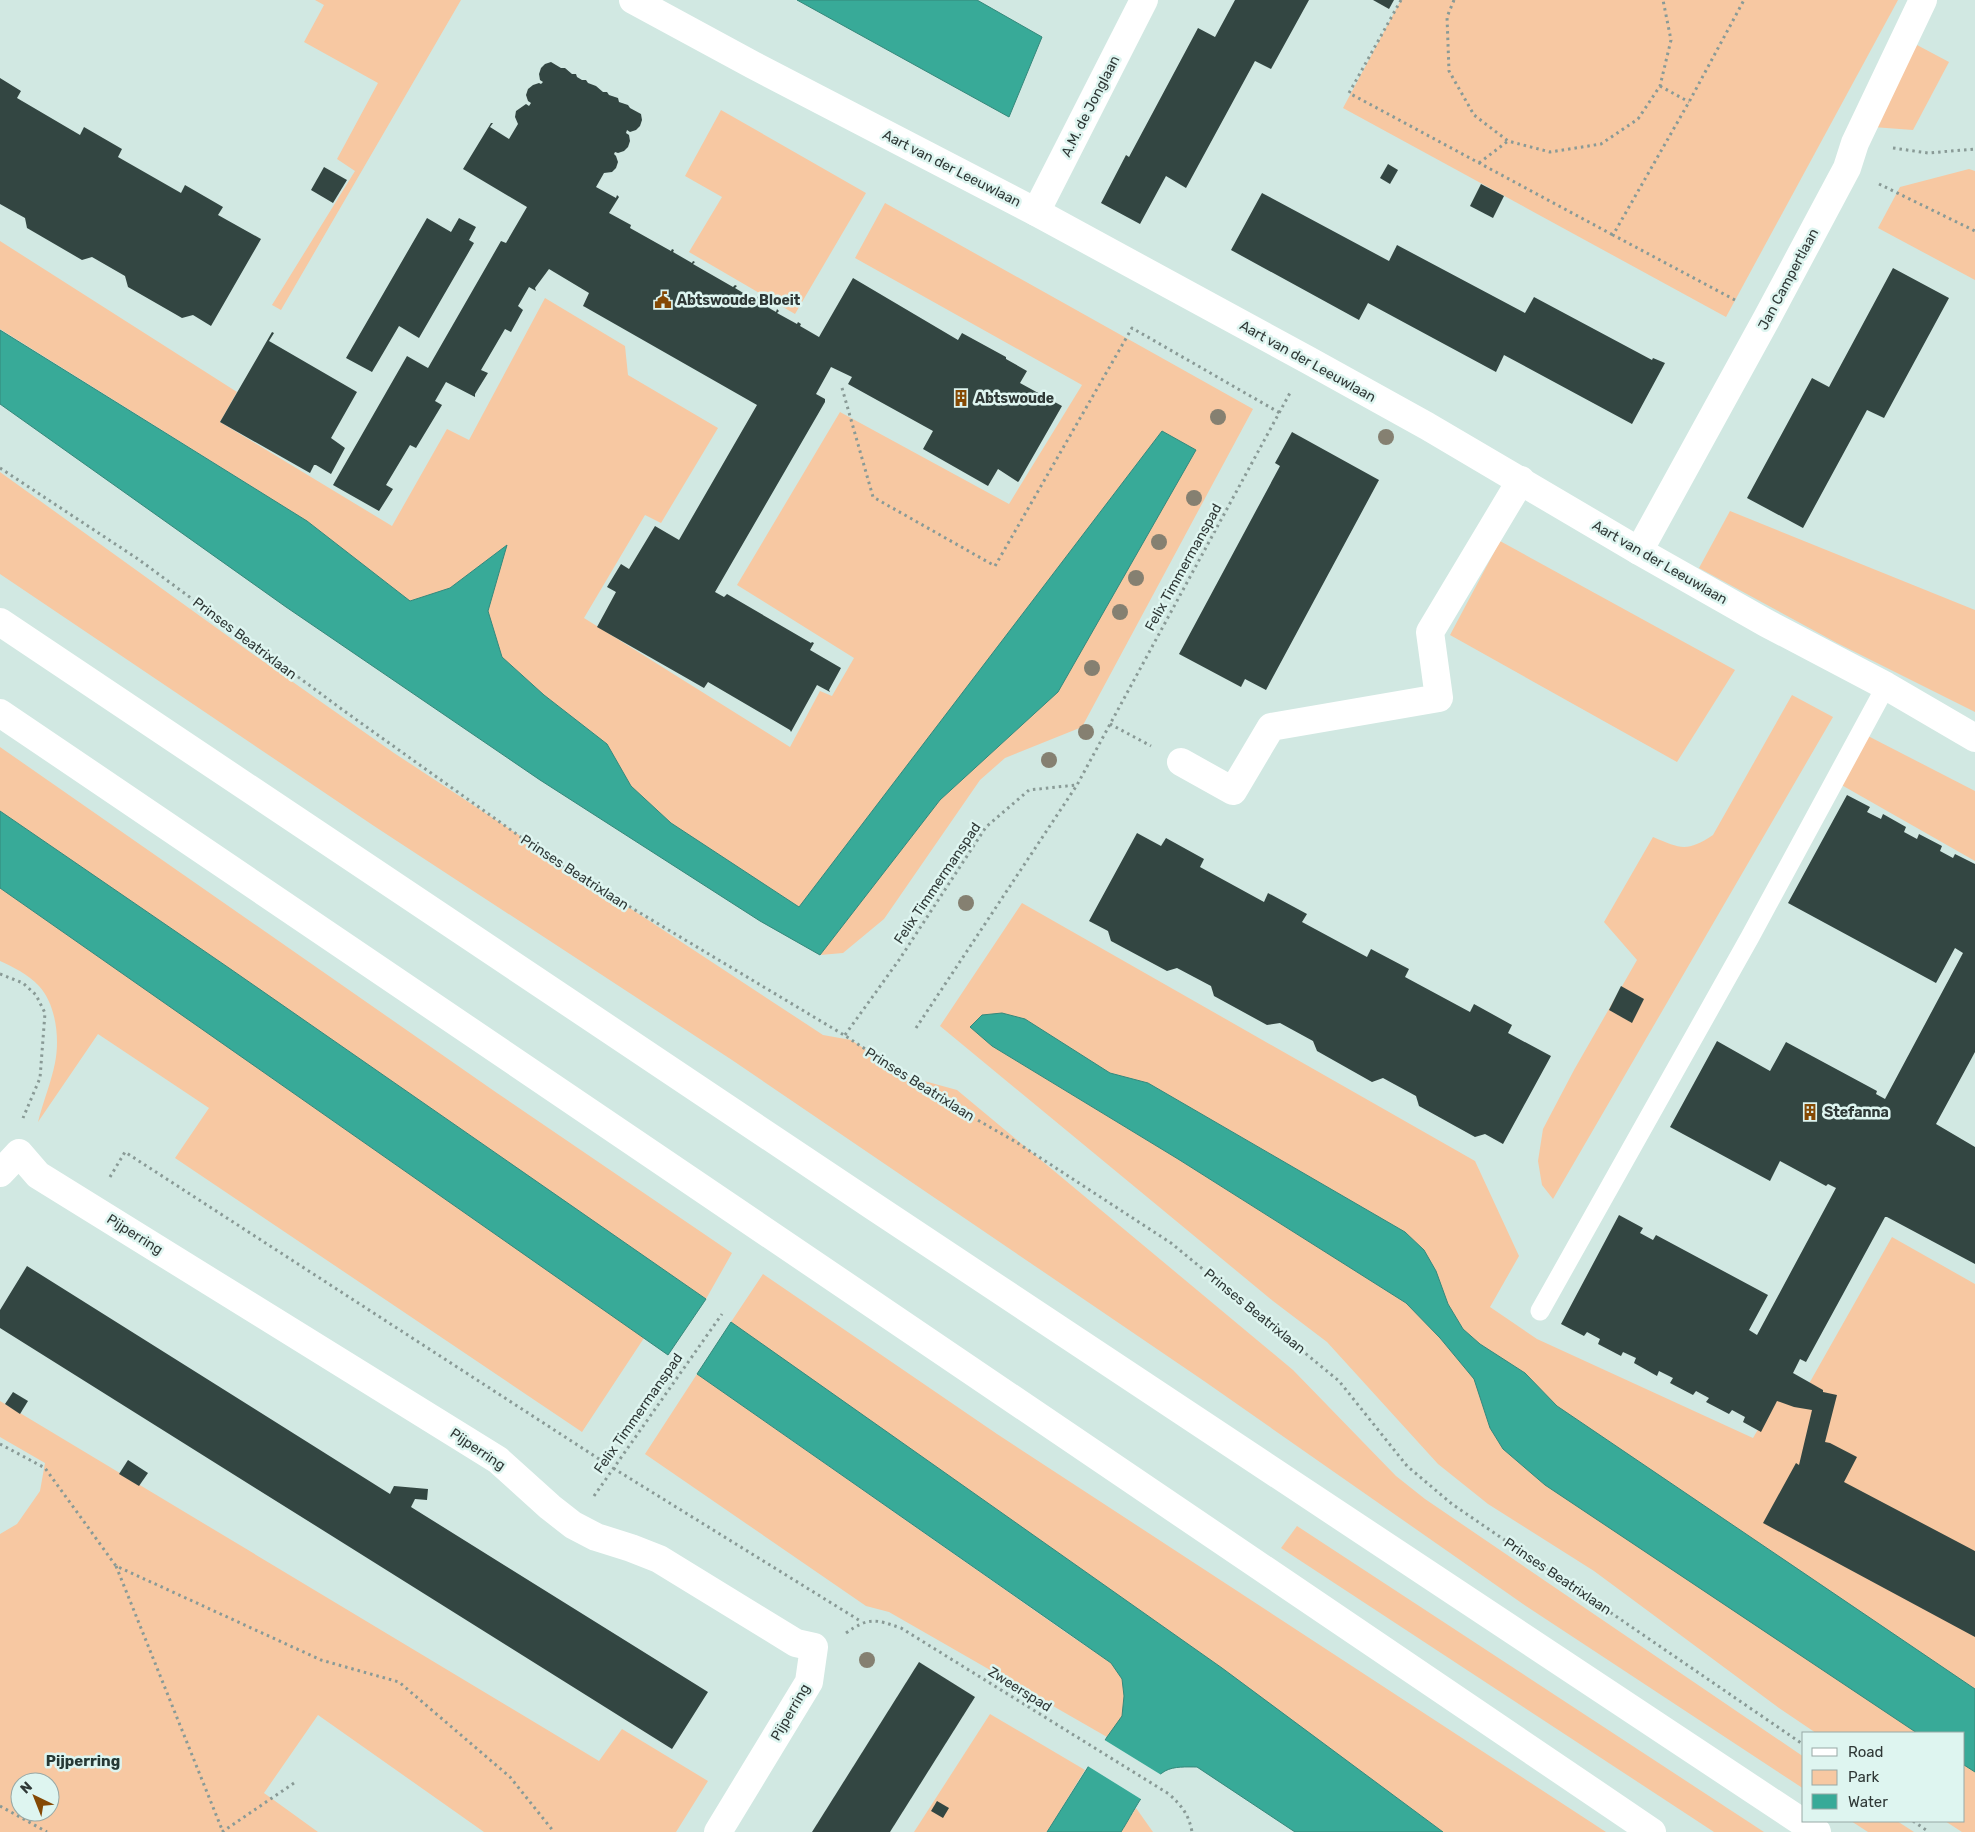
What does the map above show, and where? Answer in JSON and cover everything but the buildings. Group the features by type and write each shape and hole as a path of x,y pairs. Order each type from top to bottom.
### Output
{"street":[{"name":"Aart van der Leeuwlaan","path":"633,0 762,70 1036,212 1308,360 1521,480 1638,551 1766,623 1886,686 1975,738"},
{"name":"A.M. de Jonglaan","path":"1036,212 1144,0"},
{"name":"Jan Campertlaan","path":"1638,551 1767,318 1847,168 1855,143 1923,0"},
{"path":"1181,762 1233,791 1271,727 1439,698 1430,632 1521,480"},
{"path":"0,622 881,1212 1802,1821"},
{"path":"0,713 1652,1832"},
{"path":"0,1173 19,1153"},
{"name":"Pijperring","path":"19,1153 38,1175 498,1460 573,1525 596,1537 659,1559 796,1643 814,1647 809,1682 718,1832"},
{"path":"1803,1822 1818,1832"}],"lane":[{"path":"1540,1311 1750,937 1886,686"}],"path":[{"path":"1401,0 1348,93 1767,318"},
{"path":"1454,0 1447,17 1449,71 1474,115 1508,141 1550,152 1601,144 1638,119 1660,86 1670,40 1663,0"},
{"path":"1613,235 1689,102 1744,0"},
{"path":"1660,86 1689,102"},
{"path":"1478,163 1508,141"},
{"path":"1855,143 1928,154 1975,149"},
{"path":"1847,168 1975,231"},
{"path":"842,388 873,497 995,566 1132,328 1280,413"},
{"name":"Felix Timmermanspad","path":"916,1028 1077,785 1308,360"},
{"name":"Prinses Beatrixlaan","path":"0,468 138,559 346,714 560,865 844,1035 941,1099 1016,1142 1171,1243 1339,1381 1407,1466 1452,1504 1802,1744"},
{"path":"1110,724 1181,762"},
{"name":"Felix Timmermanspad","path":"844,1035 899,960 986,827 1029,790 1077,785"},
{"path":"0,974 23,984 36,995 45,1013 40,1078 20,1125 19,1153"},
{"path":"90,1206 125,1152 613,1468 862,1622 836,1640 814,1647"},
{"name":"Felix Timmermanspad","path":"573,1525 722,1314"},
{"path":"0,1444 45,1468 116,1566 222,1832 297,1781"},
{"path":"116,1566 321,1660 399,1682 510,1777 554,1832"},
{"name":"Zweerspad","path":"862,1622 879,1620 901,1628 1169,1794 1182,1805 1190,1819 1192,1832"},
{"path":"0,1806 47,1832"},
{"path":"1914,1822 1929,1832"}],"green space":[{"path":"315,0 461,0 281,310 272,305 355,171 337,159 378,83 304,42 324,5"},
{"path":"1401,0 1898,0 1726,317 1343,108"},
{"path":"1917,45 1949,62 1913,130 1873,127"},
{"path":"721,110 866,193 795,314 689,252 722,197 685,176"},
{"path":"1969,169 1975,171 1975,280 1878,228 1900,187"},
{"path":"885,203 1253,409 1082,727 1005,758 980,780 884,919 843,953 820,955 940,800 1058,692 1196,450 1162,431 799,907 671,823 631,786 607,744 544,695 502,657 488,611 507,545 450,588 410,601 307,521 0,329 0,241 237,392 220,422 392,526 447,429 469,440 545,298 625,346 628,375 718,428 661,523 645,515 584,618 790,747 820,691 832,696 854,658 737,585 840,412 1009,504 1082,385 855,258"},
{"path":"0,472 394,753 823,1035 851,1040 906,1076 957,1090 1293,1370 1396,1476 1425,1499 1802,1756 1802,1788 1523,1604 1204,1381 732,1060 374,826 0,574"},
{"path":"1730,511 1975,610 1975,712 1837,643 1699,568"},
{"path":"1500,541 1735,670 1677,762 1450,635"},
{"path":"1792,695 1833,717 1553,1199 1542,1185 1538,1161 1543,1129 1574,1070 1637,960 1604,922 1653,837 1684,847 1697,844 1713,835"},
{"path":"1868,736 1975,791 1975,861 1838,783"},
{"path":"0,747 497,1093 732,1253 706,1299 0,811"},
{"path":"0,888 644,1338 582,1432 175,1158 209,1108 98,1034 38,1122 55,1063 57,1033 53,1012 45,993 25,974 0,961"},
{"path":"1022,903 1475,1161 1519,1256 1490,1307 1537,1339 1753,1438 1788,1379 1806,1389 1892,1237 1975,1284 1975,1689 1557,1406 1525,1373 1480,1344 1463,1329 1448,1304 1436,1271 1424,1250 1405,1232 1148,1083 1110,1073 1025,1019 970,1026 992,1046 1178,1159 1406,1303 1440,1338 1474,1379 1490,1428 1503,1449 1545,1485 1916,1732 1815,1732 1779,1708 1594,1571 1488,1504 1438,1464 1327,1342 1273,1301 940,1026"},
{"path":"763,1274 997,1434 1606,1832 1443,1832 1222,1668 731,1322"},
{"path":"697,1374 1111,1663 1122,1679 1124,1696 1123,1716 1107,1737 889,1612 866,1606 645,1454"},
{"path":"0,1401 599,1761 622,1729 708,1781 676,1832 484,1832 318,1715 264,1793 318,1832 0,1832 0,1534 17,1524 40,1491 45,1463 0,1437"},
{"path":"1297,1526 1764,1832 1714,1832 1281,1548"},
{"path":"990,1714 1085,1770 1047,1832 914,1832"},
{"path":"1965,1766 1975,1772 1975,1832 1962,1832 1947,1822 1965,1822"},
{"path":"1136,1808 1153,1832 1121,1832"},
{"path":"1853,1822 1899,1822 1914,1832 1868,1832"}],"water":[{"path":"797,0 977,0 1042,37 1009,117"},
{"path":"0,330 307,521 410,601 450,588 507,545 488,611 502,657 544,695 607,744 631,786 671,823 799,907 1162,431 1196,450 1058,692 940,800 820,955 760,921 540,780 286,607 0,404"},
{"path":"0,811 706,1299 668,1355 0,888"},
{"path":"1002,1013 1025,1019 1110,1073 1148,1083 1405,1232 1424,1250 1436,1271 1448,1304 1463,1329 1480,1344 1525,1373 1557,1406 1975,1689 1975,1772 1965,1766 1965,1732 1916,1732 1545,1485 1503,1449 1490,1428 1474,1379 1440,1338 1406,1303 1178,1159 992,1046 970,1027 982,1015"},
{"path":"731,1322 1222,1668 1443,1832 1295,1832 1197,1767 1181,1767 1165,1771 1153,1782 1121,1832 1047,1832 1122,1716 1124,1696 1122,1679 1111,1663 697,1374"}],"pier":[{"path":"1103,1739 1163,1776 1155,1784 1144,1801 1086,1765"}],"place":[{"name":"Abtswoude Bloeit","path":"663,300"},
{"name":"Abtswoude","path":"961,398"},
{"name":"Stefanna","path":"1810,1112"}],"district":[{"name":"Pijperring","path":"83,1761"}]}
